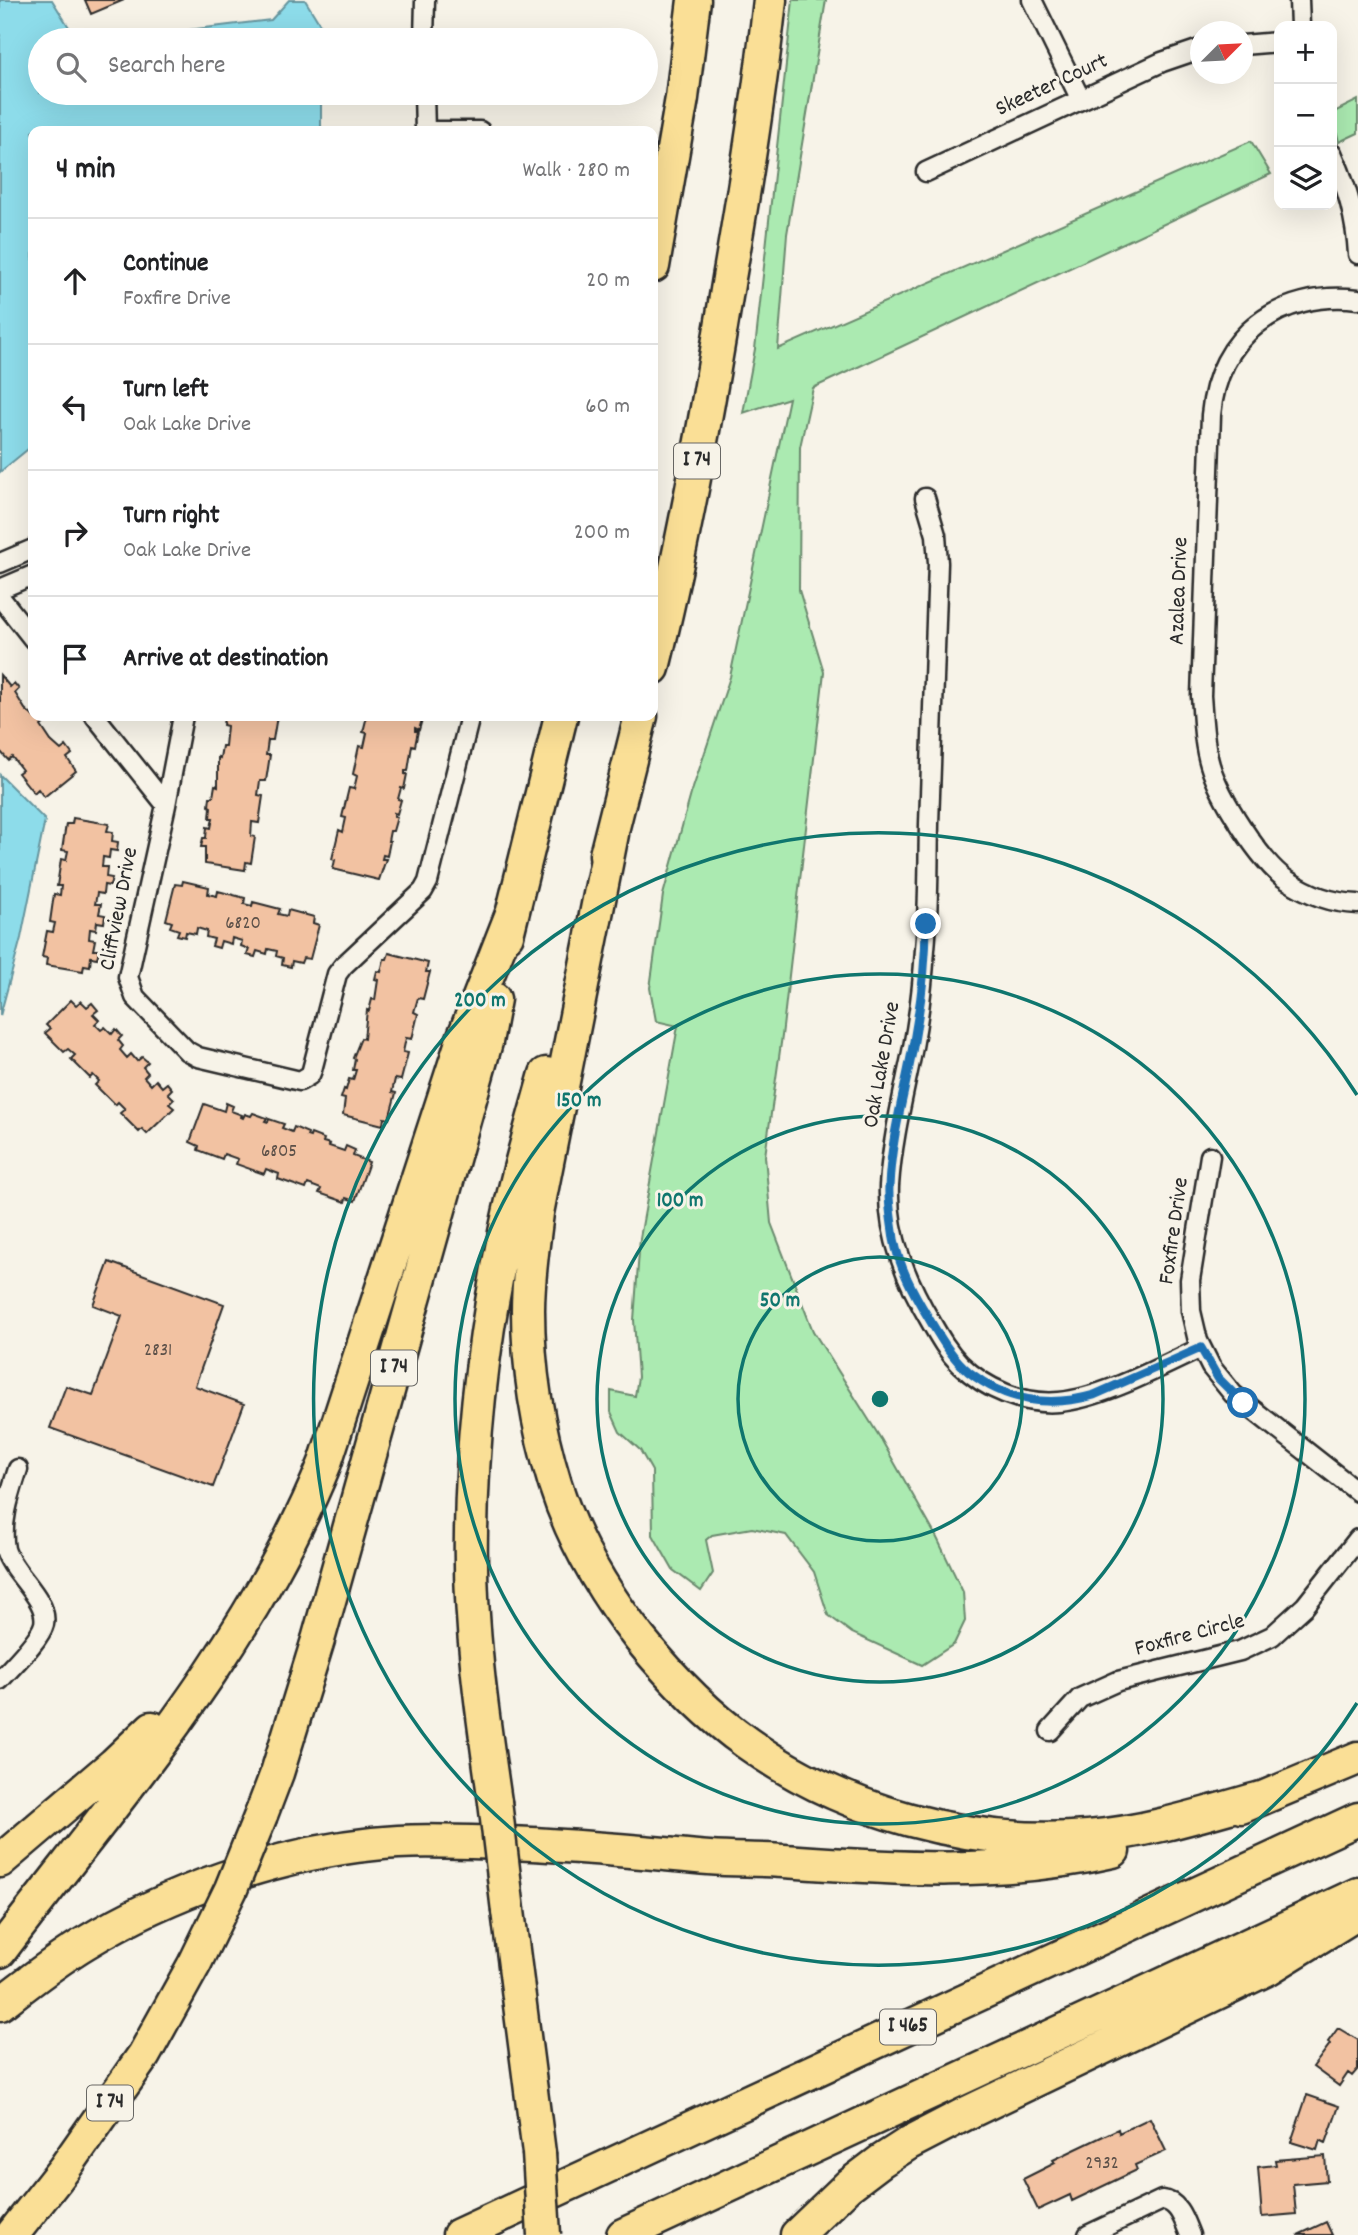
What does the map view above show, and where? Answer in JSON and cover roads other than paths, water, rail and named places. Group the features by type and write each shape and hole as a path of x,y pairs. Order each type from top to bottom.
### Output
{"highway":[{"path":"658,237 682,98 694,0"},
{"name":"I 74","path":"658,648 708,408 771,0"},
{"name":"I 74","path":"12,2235 64,2169 144,2055 195,1963 231,1889 277,1773 318,1640 486,1042 511,916 560,721"},
{"path":"544,2235 539,2153 481,1708 471,1579 473,1469 482,1368 502,1248 521,1164 640,721"},
{"path":"611,834 537,1213 528,1310 531,1367 555,1485 582,1549 619,1612 682,1687 747,1743 809,1780 884,1812 956,1830 1005,1836 1086,1837 1140,1831 1261,1798"},
{"path":"0,1951 186,1708 264,1589 297,1528 325,1463 464,1036 511,916"},
{"path":"0,1861 135,1744 170,1708 245,1618"},
{"path":"0,2004 38,1974 86,1943 151,1909 229,1877 317,1852 375,1843 442,1841 643,1850 710,1858 895,1868 1028,1866 1143,1844 1200,1826 1358,1758"},
{"name":"I 465","path":"459,2235 1358,1819"},
{"path":"623,2235 1358,1894"},
{"path":"797,2235 848,2186 909,2143 1269,1968 1358,1913"}],"street":[{"path":"424,28 425,0"},
{"path":"1032,0 1080,100"},
{"path":"1299,0 1300,21"},
{"path":"1253,44 1274,42"},
{"name":"Skeeter Court","path":"926,172 1162,62 1190,52"},
{"path":"424,105 425,126"},
{"path":"1337,166 1350,198 1358,254"},
{"name":"Azalea Drive","path":"1358,299 1315,298 1273,313 1239,341 1220,372 1211,415 1201,696 1203,732 1210,767 1225,801 1244,831 1285,879 1324,899 1358,904"},
{"name":"Oak Lake Drive","path":"925,498 936,535 937,563 926,941 916,1029 890,1171 889,1197 897,1249 916,1297 949,1352 982,1382 1006,1394 1050,1402 1077,1400 1102,1392 1201,1348"},
{"path":"0,563 28,551"},
{"path":"0,589 28,577"},
{"path":"0,597 28,633"},
{"path":"98,721 166,805"},
{"name":"Cliffview Drive","path":"182,721 128,977 135,997 187,1051 198,1057 300,1081 313,1070 337,974 423,891 428,882 469,721"},
{"name":"Foxfire Drive","path":"1210,1156 1190,1280 1191,1311 1201,1348 1218,1378 1233,1394 1358,1492"},
{"path":"0,1680 37,1637 44,1622 41,1603 13,1568 5,1549 2,1529 4,1516 18,1469"},
{"name":"Foxfire Circle","path":"1050,1731 1080,1698 1118,1681 1232,1653 1272,1636 1305,1606 1358,1539"},
{"path":"1088,2235 1162,2200 1175,2204 1190,2235"}],"water":[{"path":"0,0 52,0 70,28 28,28 28,105 321,105 321,126 28,126 28,449 0,472"},
{"path":"289,0 305,0 321,28 205,28 271,20"},
{"path":"0,775 45,820 21,938 0,1016"}]}
